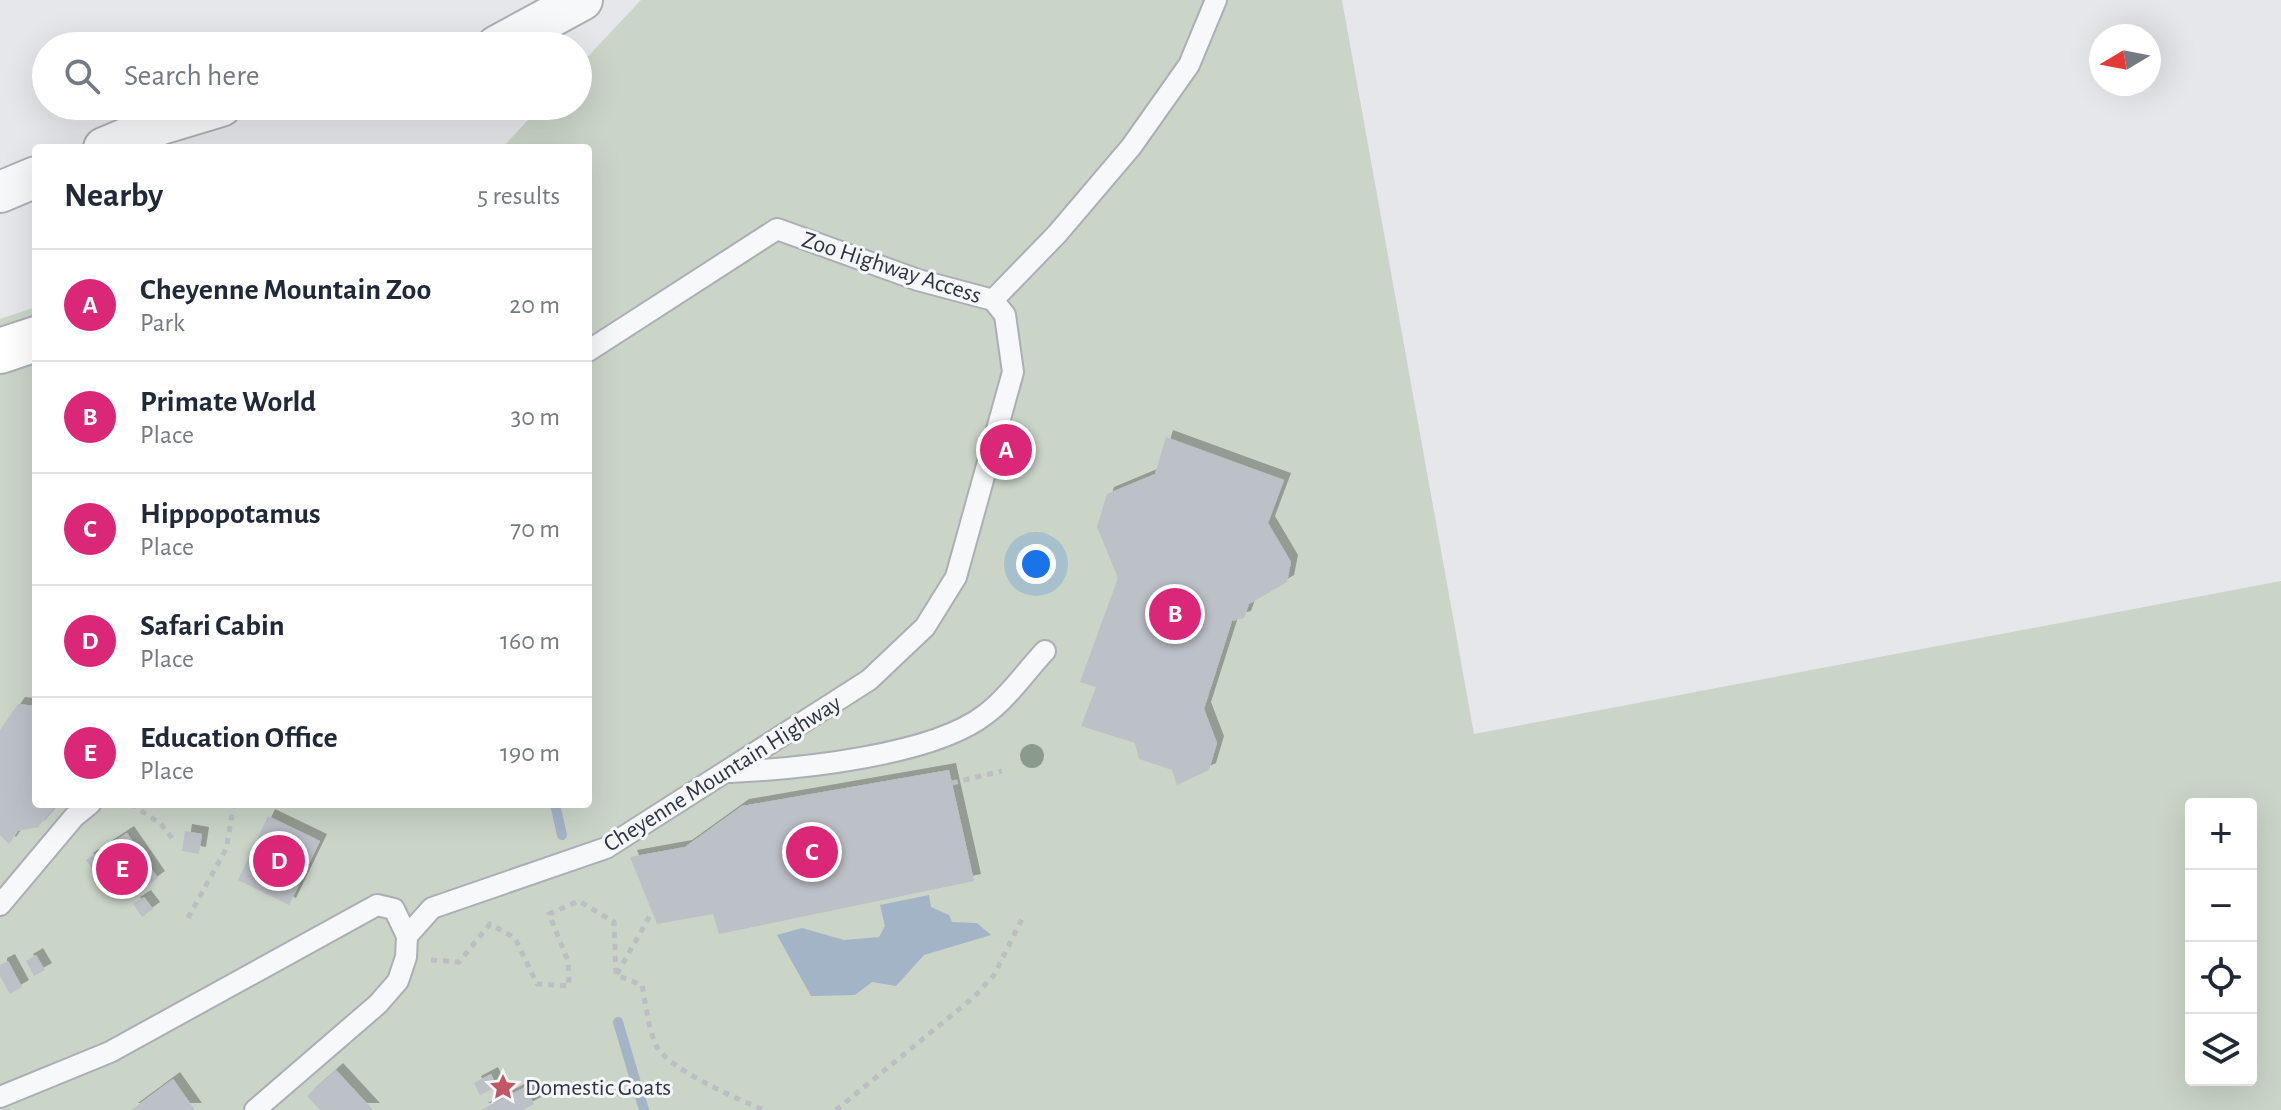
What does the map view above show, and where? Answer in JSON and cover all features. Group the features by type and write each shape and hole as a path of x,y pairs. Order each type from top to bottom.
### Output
{"street":[{"path":"523,32 582,0"},
{"path":"114,144 174,120"},
{"path":"0,192 32,179"},
{"path":"0,351 32,340"}],"lane":[{"path":"993,300 1057,234 1131,147 1189,65 1216,0"},
{"name":"Zoo Highway Access","path":"592,348 777,229 918,280 993,300"},
{"name":"Cheyenne Mountain Highway","path":"407,936 432,908 606,848 730,772 869,680 925,627 956,577 1013,372 1005,315 993,300"},
{"path":"730,772 790,769 942,738 986,715 1045,651"},
{"path":"0,905 85,808"},
{"path":"0,1097 110,1052 377,905 394,909 407,936 406,957 398,981 378,1004 255,1110"}],"path":[{"path":"952,783 1002,771"},
{"path":"137,808 161,824 172,838"},
{"path":"188,918 226,849 233,808"},
{"path":"406,957 459,962 490,924 515,938 537,984 569,986 568,961 549,914 579,901 614,922 616,975"},
{"path":"616,975 652,912"},
{"path":"836,1110 974,997 994,975 1023,917"},
{"path":"616,975 642,985 657,1046 667,1057 732,1098 765,1110"}],"shaded area":[{"path":"641,0 1342,0 1474,734 2281,581 2281,1110 0,1110 0,319 32,308 32,808 592,808 592,144 506,144 528,120 592,120 592,52"}],"water":[{"path":"929,895 931,907 949,915 952,922 977,923 991,935 924,955 896,986 872,982 855,995 811,996 777,935 802,928 844,940 879,937 885,926 880,905"}],"building":[{"path":"1166,437 1284,480 1268,523 1291,562 1287,582 1249,604 1244,618 1232,621 1204,709 1217,743 1209,770 1177,785 1172,770 1139,759 1135,743 1081,726 1096,687 1080,682 1118,578 1097,527 1107,494 1155,474"},
{"path":"18,704 32,706 32,808 55,808 38,827 18,831 9,844 0,835 0,730"},
{"path":"949,770 974,881 719,934 713,914 657,924 630,857 685,847 742,806"},
{"path":"268,816 320,841 289,905 238,880"},
{"path":"185,831 202,834 199,854 182,851"},
{"path":"127,833 158,878 130,898 120,883 108,891 86,860"},
{"path":"144,897 153,909 142,917 133,904"},
{"path":"36,955 45,970 34,976 26,961"},
{"path":"8,961 22,987 10,994 0,976 0,965"},
{"path":"336,1070 373,1110 320,1110 307,1096"},
{"path":"491,1074 497,1087 480,1095 474,1083"},
{"path":"173,1079 195,1110 131,1110"},
{"path":"525,1087 534,1104 523,1110 481,1110"}],"waterway":[{"path":"556,808 562,835"},
{"path":"618,1022 644,1110"}],"place":[{"name":"Cheyenne Mountain Zoo","path":"1006,450"},
{"name":"Primate World","path":"1175,614"},
{"name":"Hippopotamus","path":"812,852"},
{"name":"Safari Cabin","path":"279,861"},
{"name":"Education Office","path":"122,869"},
{"name":"Domestic Goats","path":"503,1087"}]}
